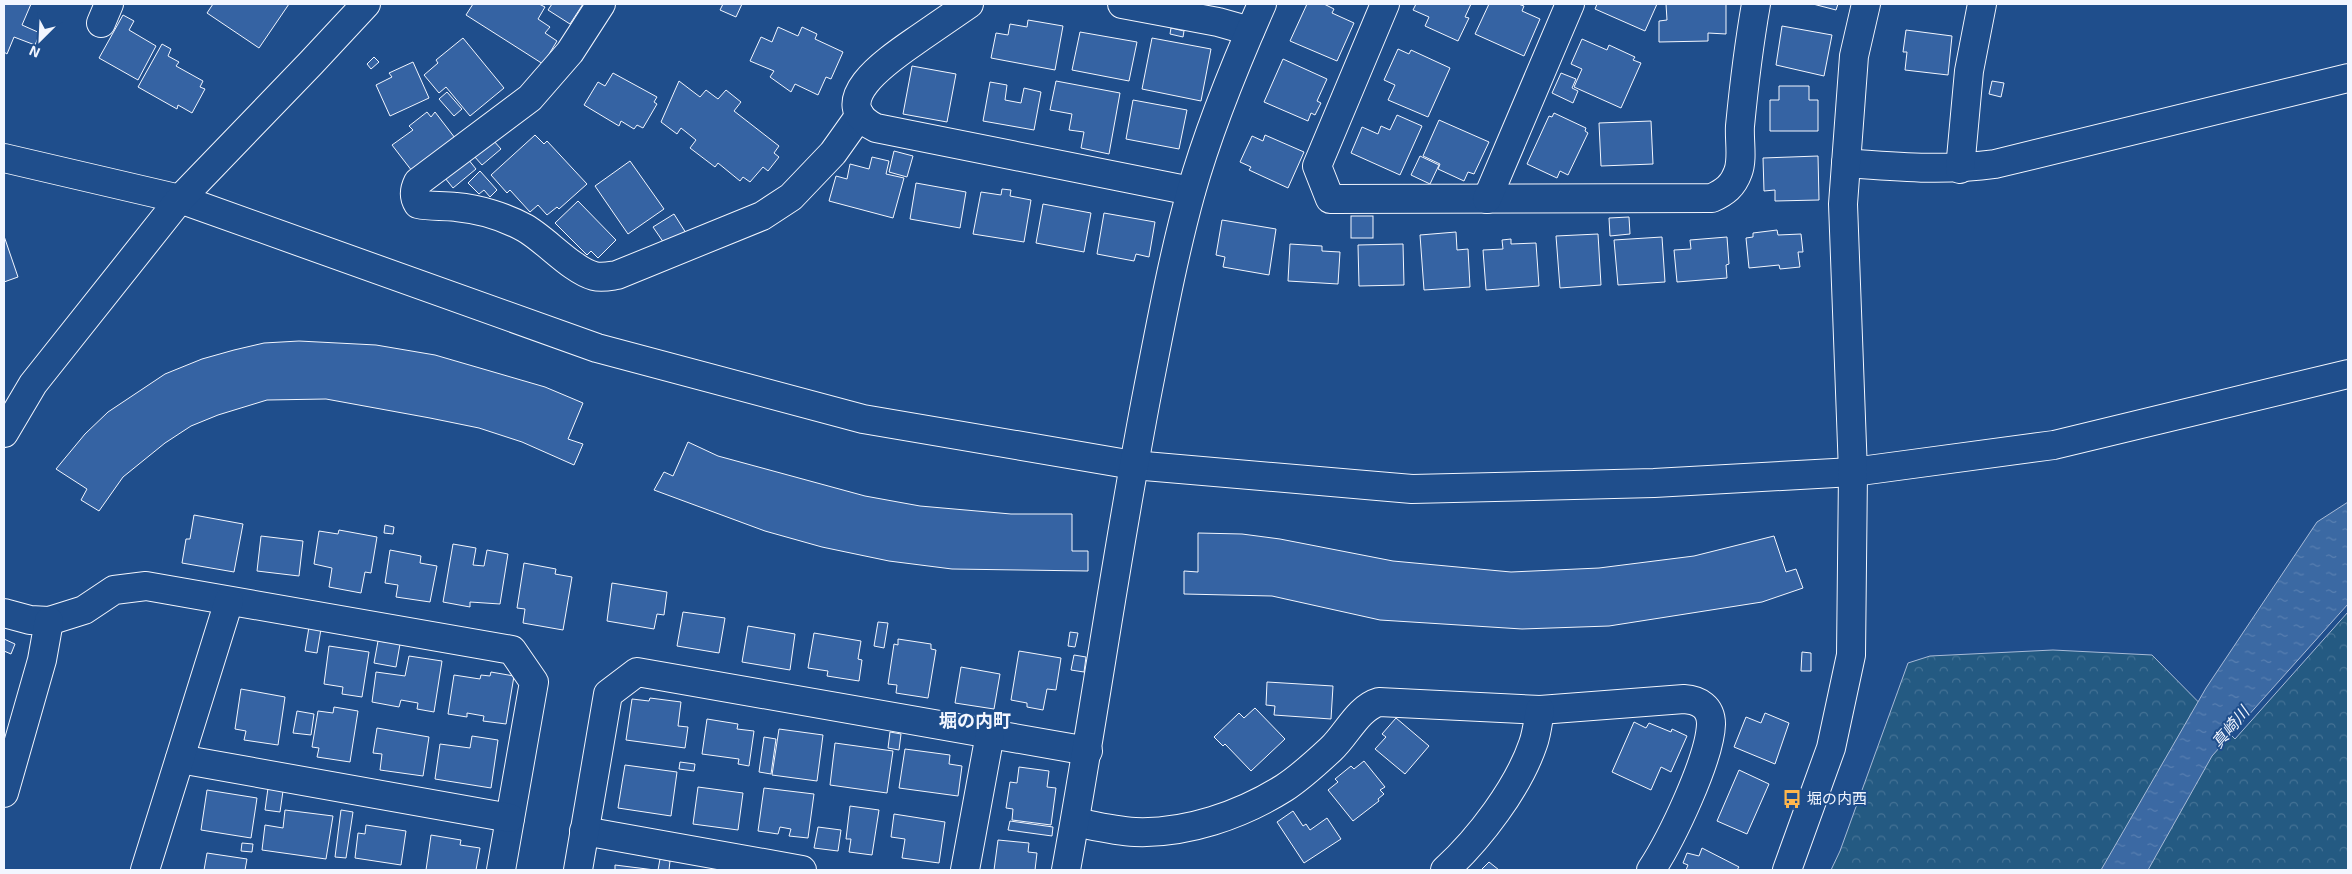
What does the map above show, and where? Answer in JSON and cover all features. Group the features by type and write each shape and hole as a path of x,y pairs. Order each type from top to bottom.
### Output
{"street":[{"path":"4,433 33,384 180,199 366,4"},
{"path":"601,4 570,52 530,98 418,182 414,190 414,198 418,204 456,207 485,212 508,220 526,228 583,271 594,276 612,276 727,232 762,216 792,197 833,153 860,115"},
{"path":"969,4 880,66 858,95 856,106 866,123 876,128 1191,191"},
{"path":"1122,4 1218,22 1250,31"},
{"path":"1066,870 1088,751 1133,465 1170,275 1191,191 1217,113 1262,4"},
{"path":"1385,4 1316,166 1330,199 1712,198 1725,193 1733,183 1739,170 1740,128 1747,58 1756,4"},
{"path":"1487,199 1570,4"},
{"path":"1787,870 1831,748 1851,655 1853,472 1843,204 1854,56 1866,4"},
{"path":"1960,169 1969,70 1982,4"},
{"path":"1846,163 1910,168 1960,169 1995,164 2348,78"},
{"path":"4,158 180,199 597,348 863,418 1133,465 1412,489 1654,483 1853,472 2054,445 2348,374"},
{"path":"4,613 30,620 49,621 84,610 114,590 146,586 512,650 534,682 501,870"},
{"path":"145,870 229,601"},
{"path":"4,793 42,660 49,621"},
{"path":"578,870 608,694 637,672 1088,751"},
{"path":"1075,822 1135,832 1164,831 1197,825 1229,815 1285,788 1338,743 1364,710 1371,704 1380,702 1540,710 1684,699 1695,700 1704,705 1711,724 1703,761 1683,808 1651,870"},
{"path":"1445,870 1480,832 1520,773 1533,744 1540,710"},
{"path":"965,870 990,734"},
{"path":"180,759 510,818"},
{"path":"584,832 802,870"}],"green space":[{"path":"2348,612 2348,870 1831,870 1840,851 1908,663 1930,656 2053,650 2152,655 2235,739"}],"water":[{"name":"真崎川","path":"2348,502 2348,604 2212,756 2148,870 2101,870 2206,688 2317,522"}],"building":[{"path":"4,4 31,4 22,25 40,33 35,45 14,37 7,54 4,52"},
{"path":"213,4 289,4 259,48 207,13"},
{"path":"473,4 539,4 545,7 538,19 550,27 545,33 557,41 543,64 466,15"},
{"path":"552,4 583,4 570,24 548,10"},
{"path":"723,4 742,4 736,17 720,10"},
{"path":"1307,4 1324,4 1334,9 1332,13 1354,23 1337,61 1290,41"},
{"path":"1416,4 1471,4 1465,17 1469,18 1458,41 1425,26 1429,17 1413,10"},
{"path":"1489,4 1518,4 1524,6 1522,11 1540,19 1524,56 1475,34"},
{"path":"1597,4 1657,4 1645,31 1595,9"},
{"path":"1666,4 1726,4 1726,34 1708,33 1708,41 1659,42 1659,21 1667,20"},
{"path":"1813,4 1838,4 1836,10"},
{"path":"123,15 134,21 129,30 156,46 138,80 99,58"},
{"path":"1028,20 1063,26 1055,70 991,58 996,33 1008,35 1010,24 1027,27"},
{"path":"1782,26 1832,35 1824,76 1776,65"},
{"path":"778,27 798,36 802,27 817,34 815,39 843,52 831,79 826,77 818,95 795,84 791,92 770,77 774,71 750,61 761,37 772,42"},
{"path":"1171,28 1184,31 1183,37 1170,34"},
{"path":"1906,30 1952,36 1948,75 1905,70 1907,52 1903,52"},
{"path":"1080,32 1137,42 1129,81 1072,70"},
{"path":"463,38 504,88 470,116 446,87 439,93 424,75 438,63 436,60"},
{"path":"1152,38 1211,49 1201,101 1142,89"},
{"path":"1582,39 1607,50 1609,45 1635,57 1633,60 1641,63 1621,108 1574,87 1582,69 1571,64"},
{"path":"162,44 171,49 168,56 179,62 176,66 203,81 200,87 205,89 192,113 178,105 177,109 138,87"},
{"path":"1398,49 1409,54 1411,50 1450,68 1428,117 1388,100 1395,85 1384,80"},
{"path":"374,57 379,62 371,69 367,64"},
{"path":"1283,59 1327,79 1317,101 1321,103 1315,115 1311,113 1308,121 1264,102"},
{"path":"413,62 429,98 390,116 376,85 392,77 389,73"},
{"path":"912,66 956,74 947,122 903,114"},
{"path":"613,73 657,97 654,102 657,104 643,128 637,125 634,129 621,121 619,126 584,105 598,82 605,86"},
{"path":"1561,73 1576,79 1572,88 1578,91 1573,103 1552,93"},
{"path":"679,81 700,97 706,90 718,99 726,90 741,102 734,111 779,146 774,153 779,157 768,171 763,167 750,182 743,177 740,181 718,163 715,167 690,148 696,140 681,128 677,134 661,122"},
{"path":"1056,81 1120,93 1109,154 1081,148 1084,132 1069,130 1072,114 1050,110"},
{"path":"1992,81 2004,83 2001,97 1989,94"},
{"path":"990,82 1007,85 1005,100 1021,103 1024,88 1041,92 1034,130 983,121"},
{"path":"1779,86 1809,86 1809,100 1818,100 1818,131 1770,131 1770,100 1779,100"},
{"path":"447,92 462,109 454,116 439,99"},
{"path":"1133,100 1187,110 1179,149 1126,139"},
{"path":"427,112 431,117 435,112 455,138 412,171 392,145 413,130 409,126"},
{"path":"1554,113 1586,128 1585,131 1588,133 1568,175 1560,171 1557,178 1527,164 1549,116 1552,117"},
{"path":"1397,115 1422,126 1400,175 1351,153 1362,127 1378,134 1381,126 1390,130"},
{"path":"1439,120 1489,142 1474,174 1468,172 1464,181 1438,169 1440,164 1423,156"},
{"path":"1651,121 1653,164 1601,166 1599,123"},
{"path":"535,135 544,144 547,141 587,184 559,209 557,207 547,215 538,205 530,212 510,190 507,193 491,175"},
{"path":"1265,135 1304,152 1288,188 1249,170 1251,167 1240,162 1252,136 1263,141"},
{"path":"493,140 501,149 482,165 474,156"},
{"path":"894,151 913,156 907,177 889,172"},
{"path":"1420,156 1439,165 1430,184 1411,175"},
{"path":"1818,156 1819,200 1775,201 1775,190 1764,191 1763,158"},
{"path":"872,157 889,161 886,174 904,178 893,218 829,201 836,176 847,179 850,164 869,169"},
{"path":"468,159 476,169 453,188 445,178"},
{"path":"630,161 664,209 628,234 595,186"},
{"path":"480,171 497,190 490,197 484,190 479,194 468,183"},
{"path":"916,183 966,192 960,228 910,219"},
{"path":"1002,189 1011,190 1010,196 1031,200 1024,242 973,234 981,192 1001,195"},
{"path":"578,201 616,240 598,258 591,251 587,255 555,223"},
{"path":"1043,204 1091,213 1084,252 1036,243"},
{"path":"1104,213 1155,222 1149,257 1136,254 1134,261 1097,254"},
{"path":"674,214 686,233 666,246 653,227"},
{"path":"1351,216 1373,216 1373,238 1351,238"},
{"path":"1629,217 1630,234 1610,236 1609,218"},
{"path":"1222,220 1276,229 1269,275 1223,267 1225,257 1216,255"},
{"path":"1777,230 1778,235 1801,234 1803,252 1798,252 1800,267 1780,269 1779,265 1749,268 1746,238 1753,237 1753,233"},
{"path":"1456,232 1457,250 1468,249 1470,287 1424,290 1420,235"},
{"path":"1598,234 1601,285 1560,288 1556,236"},
{"path":"4,236 18,277 4,282"},
{"path":"1662,237 1665,282 1618,285 1614,240"},
{"path":"1727,237 1729,264 1726,265 1727,278 1677,282 1674,250 1691,249 1690,240"},
{"path":"1511,239 1511,244 1536,243 1539,286 1486,290 1483,250 1503,249 1502,240"},
{"path":"1290,244 1322,246 1322,251 1340,252 1338,284 1288,281"},
{"path":"1403,244 1404,285 1359,286 1358,245"},
{"path":"299,341 376,345 435,355 545,387 583,403 568,439 583,444 574,465 522,442 479,428 326,399 267,400 218,415 191,426 165,443 123,477 99,511 81,500 87,489 56,469 85,434 108,412 165,374 202,359 234,350 264,343"},
{"path":"688,442 718,456 865,496 920,506 1011,514 1072,514 1072,551 1088,551 1088,571 952,569 889,561 822,547 765,531 654,490 664,472 673,476"},
{"path":"194,515 243,524 234,572 182,563 186,539 190,539"},
{"path":"385,525 394,527 393,534 384,533"},
{"path":"339,530 377,537 371,573 365,572 361,593 329,587 332,568 314,564 319,531 338,534"},
{"path":"1198,533 1242,534 1280,539 1393,561 1511,572 1599,568 1694,556 1774,536 1786,572 1796,569 1803,588 1762,602 1609,626 1522,629 1380,620 1272,596 1184,594 1184,571 1198,572"},
{"path":"261,536 303,541 299,576 257,571"},
{"path":"453,544 476,548 473,565 484,566 487,550 508,554 500,604 470,602 470,607 443,602"},
{"path":"390,550 421,556 420,563 437,566 430,602 396,597 398,585 385,583"},
{"path":"524,563 556,569 555,574 572,577 563,630 523,623 525,609 517,608"},
{"path":"612,583 667,592 664,615 657,614 654,629 607,621"},
{"path":"683,612 725,618 719,653 677,646"},
{"path":"878,622 888,623 884,648 874,646"},
{"path":"748,626 795,634 790,670 742,662"},
{"path":"309,627 321,629 317,653 305,651"},
{"path":"1070,632 1078,633 1075,647 1068,646"},
{"path":"814,633 861,641 858,659 862,660 859,681 827,676 828,671 808,668"},
{"path":"4,639 15,644 11,654 4,651"},
{"path":"898,639 931,644 931,649 936,650 928,698 896,693 897,685 888,684 894,644 898,645"},
{"path":"378,641 400,644 396,667 374,663"},
{"path":"329,646 369,652 362,697 342,694 343,687 324,684"},
{"path":"1019,651 1061,658 1056,690 1047,689 1043,710 1027,707 1027,703 1011,700"},
{"path":"1802,652 1811,653 1811,671 1801,671"},
{"path":"1074,655 1086,657 1084,672 1071,670"},
{"path":"409,656 442,661 434,712 417,709 418,703 401,700 399,707 372,702 376,672 405,676"},
{"path":"961,667 1000,674 994,709 955,703"},
{"path":"491,672 514,676 506,724 483,721 484,716 467,713 467,717 448,714 454,675 480,679 481,675 490,676"},
{"path":"1267,682 1333,686 1331,719 1274,715 1275,706 1266,705"},
{"path":"241,689 285,697 278,745 244,740 246,731 235,729"},
{"path":"650,698 681,702 678,726 688,727 685,748 626,740 632,699 649,701"},
{"path":"334,707 358,711 350,762 317,757 319,748 312,747 318,711 333,713"},
{"path":"1255,708 1285,739 1251,771 1225,744 1223,746 1214,737 1239,713 1244,718"},
{"path":"297,711 314,714 311,735 293,733"},
{"path":"1765,713 1789,723 1775,764 1734,747 1746,717 1761,723"},
{"path":"1396,718 1429,746 1405,774 1375,749 1386,737 1382,734"},
{"path":"707,719 738,724 737,729 754,731 749,766 738,764 739,759 702,754"},
{"path":"1634,722 1646,728 1649,723 1671,732 1672,729 1687,736 1671,772 1661,767 1651,790 1612,772"},
{"path":"377,728 429,737 423,776 380,770 382,754 373,753"},
{"path":"779,729 823,735 817,781 772,775"},
{"path":"890,732 901,734 899,750 888,748"},
{"path":"472,736 498,740 491,788 435,779 440,744 470,748"},
{"path":"764,737 776,739 771,774 759,772"},
{"path":"835,743 893,751 887,793 830,785"},
{"path":"905,749 950,755 949,764 962,766 958,796 899,788"},
{"path":"1364,761 1385,787 1380,790 1384,794 1378,799 1379,801 1353,821 1328,790 1338,782 1335,779 1351,766 1354,769"},
{"path":"680,762 695,764 694,771 679,769"},
{"path":"625,765 677,772 671,816 618,808"},
{"path":"1019,767 1049,771 1047,787 1056,788 1051,825 1012,820 1013,809 1006,808 1010,782 1017,783"},
{"path":"1739,770 1769,784 1747,834 1717,821"},
{"path":"698,787 743,793 738,830 693,824"},
{"path":"268,788 283,791 280,812 265,810"},
{"path":"764,788 814,794 808,838 789,836 791,829 780,827 778,834 758,831"},
{"path":"207,790 257,798 251,838 201,830"},
{"path":"850,806 879,810 872,855 849,852 851,839 846,839"},
{"path":"285,810 333,816 326,859 262,850 265,825 283,828"},
{"path":"341,810 353,812 346,858 335,857"},
{"path":"1293,811 1303,826 1306,824 1310,830 1327,818 1341,839 1304,863 1277,822"},
{"path":"894,814 945,822 939,863 902,858 905,839 891,837"},
{"path":"1010,821 1053,827 1052,836 1008,830"},
{"path":"366,825 406,831 401,865 355,858 358,833 365,834"},
{"path":"818,827 841,830 838,851 814,848"},
{"path":"431,835 461,840 460,845 480,848 476,870 426,870"},
{"path":"998,840 1029,843 1028,852 1037,853 1035,870 994,870"},
{"path":"242,843 253,844 252,852 241,851"},
{"path":"1702,848 1739,867 1737,870 1686,870 1688,865 1683,863 1687,853 1699,856"},
{"path":"207,853 247,859 245,870 204,870"},
{"path":"660,859 670,861 669,870 658,870"},
{"path":"1489,862 1499,870 1481,870"},
{"path":"615,865 655,870 615,870"}],"place":[{"name":"堀の内西","path":"1792,799"}],"district":[{"name":"堀の内町","path":"975,721"}]}
